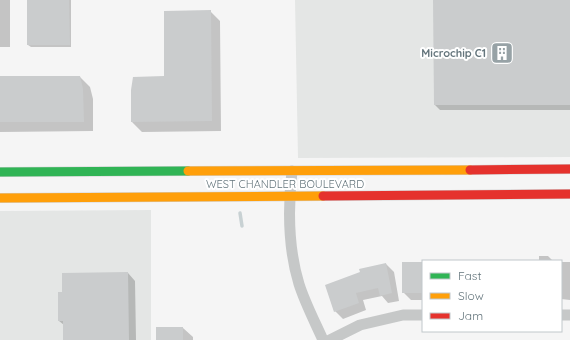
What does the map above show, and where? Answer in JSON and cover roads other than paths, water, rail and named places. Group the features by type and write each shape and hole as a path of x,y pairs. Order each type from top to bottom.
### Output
{"main road":[{"name":"WEST CHANDLER BOULEVARD","path":"0,172 570,169"},
{"name":"WEST CHANDLER BOULEVARD","path":"0,198 570,194"}],"street":[{"path":"292,171 289,197 291,238 299,283 323,340"},
{"path":"330,340 360,325 403,315 422,315"}],"waterway":[{"path":"240,213 242,226"}],"place":[{"name":"Microchip C1","path":"502,53"}]}
